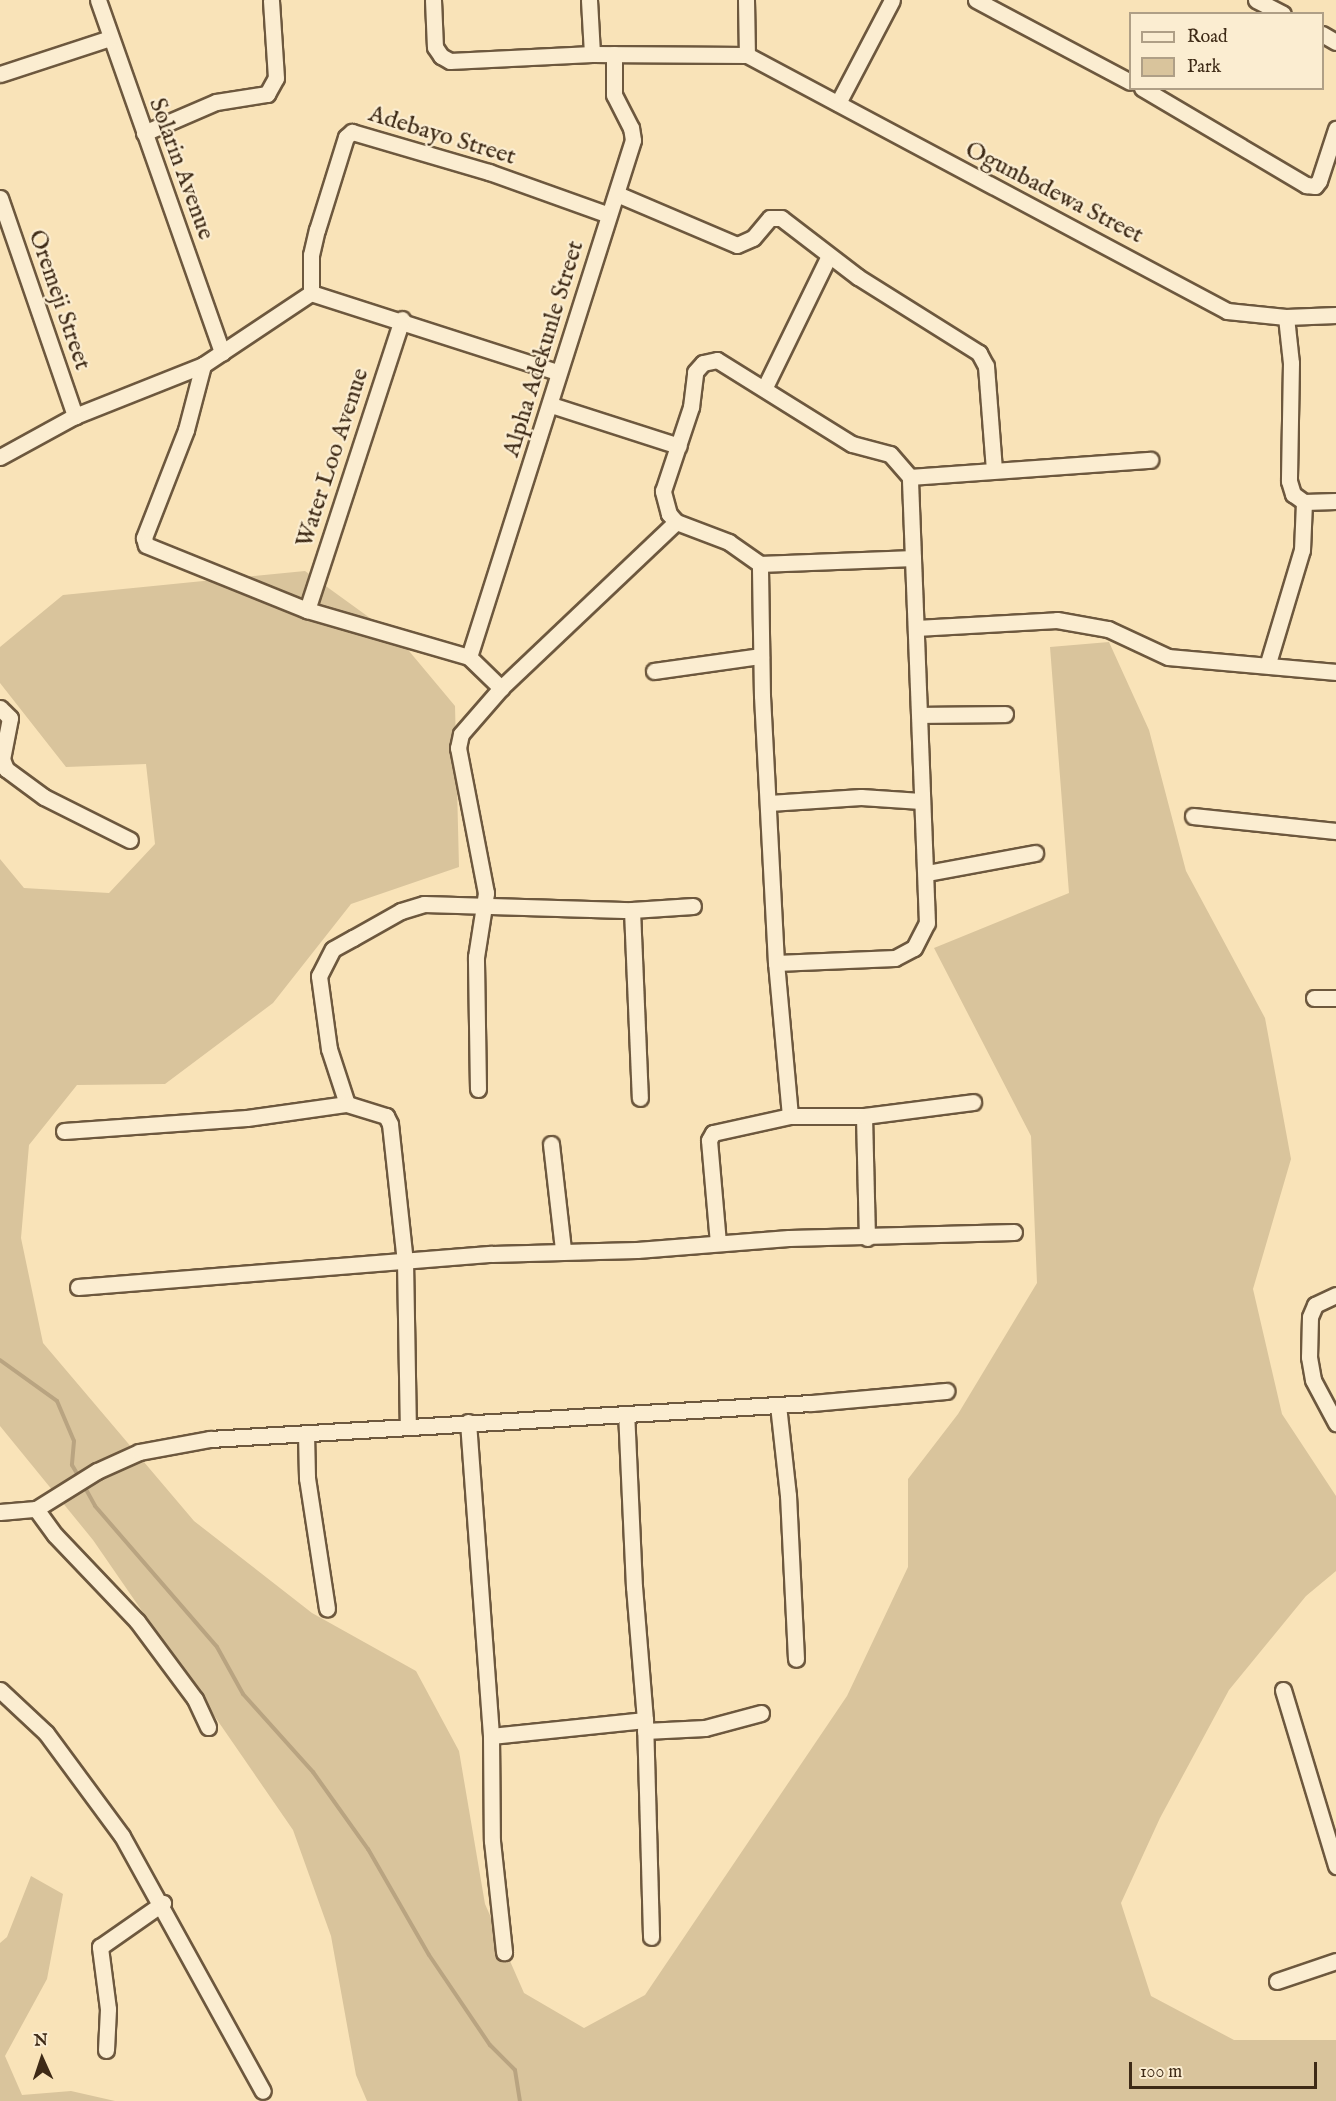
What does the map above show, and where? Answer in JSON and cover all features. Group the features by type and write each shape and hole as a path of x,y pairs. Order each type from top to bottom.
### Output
{"street":[{"name":"Solarin Avenue","path":"98,0 222,353"},
{"path":"144,133 216,102 267,94 276,78 272,0"},
{"name":"Ogunbadewa Street","path":"433,0 435,46 441,56 450,61 592,54 747,55 964,173 1147,266 1207,301 1241,315 1286,317 1336,315"},
{"path":"589,0 592,54"},
{"path":"746,0 747,55"},
{"path":"838,103 892,0"},
{"path":"976,0 1129,81"},
{"path":"1256,0 1278,12"},
{"path":"0,74 110,38"},
{"name":"Alpha Adekunle Street","path":"469,657 551,405 557,372 633,140 631,128 614,95 614,54"},
{"path":"1145,90 1306,185 1315,186 1319,181 1336,129"},
{"name":"Adebayo Street","path":"311,293 311,255 316,230 346,137 352,132 489,172 609,215"},
{"path":"617,194 737,245 753,238 770,218 781,218 817,242 829,256 983,358 994,470"},
{"name":"Oremeji Street","path":"0,198 75,416"},
{"path":"765,387 829,256"},
{"path":"0,457 75,416 203,365 311,293 402,319 557,372"},
{"path":"1286,317 1291,363 1289,482 1293,494 1304,502 1336,501"},
{"name":"Water Loo Avenue","path":"306,610 402,319"},
{"path":"776,963 895,958 914,948 927,922 927,873 921,801 921,715 910,477 890,454 852,444 765,387 717,360 703,363 695,372 679,446 663,491 669,514 676,522 729,542 760,564 913,558"},
{"path":"203,365 186,430 144,537 153,551 306,610 469,657 501,688"},
{"path":"551,405 679,446"},
{"path":"910,477 1150,460"},
{"path":"1268,663 1302,550 1304,502"},
{"path":"478,1089 476,957 486,892 480,845 458,748 461,734 501,688 676,522"},
{"path":"760,564 761,656 776,963 790,1116"},
{"path":"916,628 1057,620 1108,629 1168,657 1268,663 1336,672"},
{"path":"654,671 761,656"},
{"path":"0,708 10,718 2,759 6,769 44,797 130,840"},
{"path":"921,715 1005,714"},
{"path":"769,803 861,797 921,801"},
{"path":"1193,816 1336,831"},
{"path":"927,873 1035,853"},
{"path":"347,1104 329,1050 320,976 325,959 333,949 401,911 424,904 632,910 693,906"},
{"path":"632,910 640,1098"},
{"path":"1314,999 1336,998"},
{"path":"718,1243 709,1140 723,1128 790,1116 864,1116 973,1102"},
{"path":"63,1131 247,1118 347,1104 386,1116 390,1124 405,1262 408,1426"},
{"path":"864,1116 867,1238"},
{"path":"551,1144 563,1250"},
{"path":"78,1287 563,1250 637,1250 718,1243 1014,1232"},
{"path":"1336,1295 1315,1305 1310,1317 1309,1357 1313,1380 1336,1423"},
{"path":"0,1512 36,1509 97,1471 140,1452 179,1444 468,1422 778,1405 946,1391"},
{"path":"778,1405 788,1495 796,1659"},
{"path":"626,1414 634,1587 645,1726 651,1937"},
{"path":"468,1422 491,1736 492,1841 504,1952"},
{"path":"306,1433 307,1478 327,1608"},
{"path":"36,1509 55,1535 138,1621 195,1699 208,1727"},
{"path":"0,1690 46,1732 123,1836 163,1904 263,2091"},
{"path":"1283,1690 1336,1866"},
{"path":"491,1736 645,1726 705,1728 761,1713"},
{"path":"106,2050 108,2009 100,1947 163,1904"},
{"path":"1277,1981 1336,1960"}],"green space":[{"path":"305,571 399,639 455,706 459,867 351,904 273,1003 165,1084 77,1085 29,1145 21,1238 43,1343 194,1521 312,1613 416,1671 459,1751 485,1904 524,1993 584,2028 645,1995 847,1696 908,1567 908,1479 958,1414 1037,1283 1031,1136 934,948 1069,893 1050,647 1109,642 1149,730 1186,871 1265,1018 1291,1159 1253,1289 1282,1414 1336,1496 1336,1571 1306,1596 1229,1690 1160,1818 1121,1903 1151,1996 1234,2040 1336,2040 1336,2101 367,2101 356,2075 331,1936 293,1830 93,1540 0,1426 0,859 24,888 109,893 155,844 146,764 66,767 0,683 0,647 63,595"},
{"path":"31,1876 63,1894 47,1979 5,2056 22,2095 71,2091 115,2101 0,2101 0,1943 7,1937"}],"waterway":[{"path":"0,1360 57,1401 74,1441 72,1465 79,1477"},
{"path":"83,1484 95,1506 217,1647 243,1694 313,1772 368,1849 429,1955 490,2045 515,2070 520,2101"}]}
